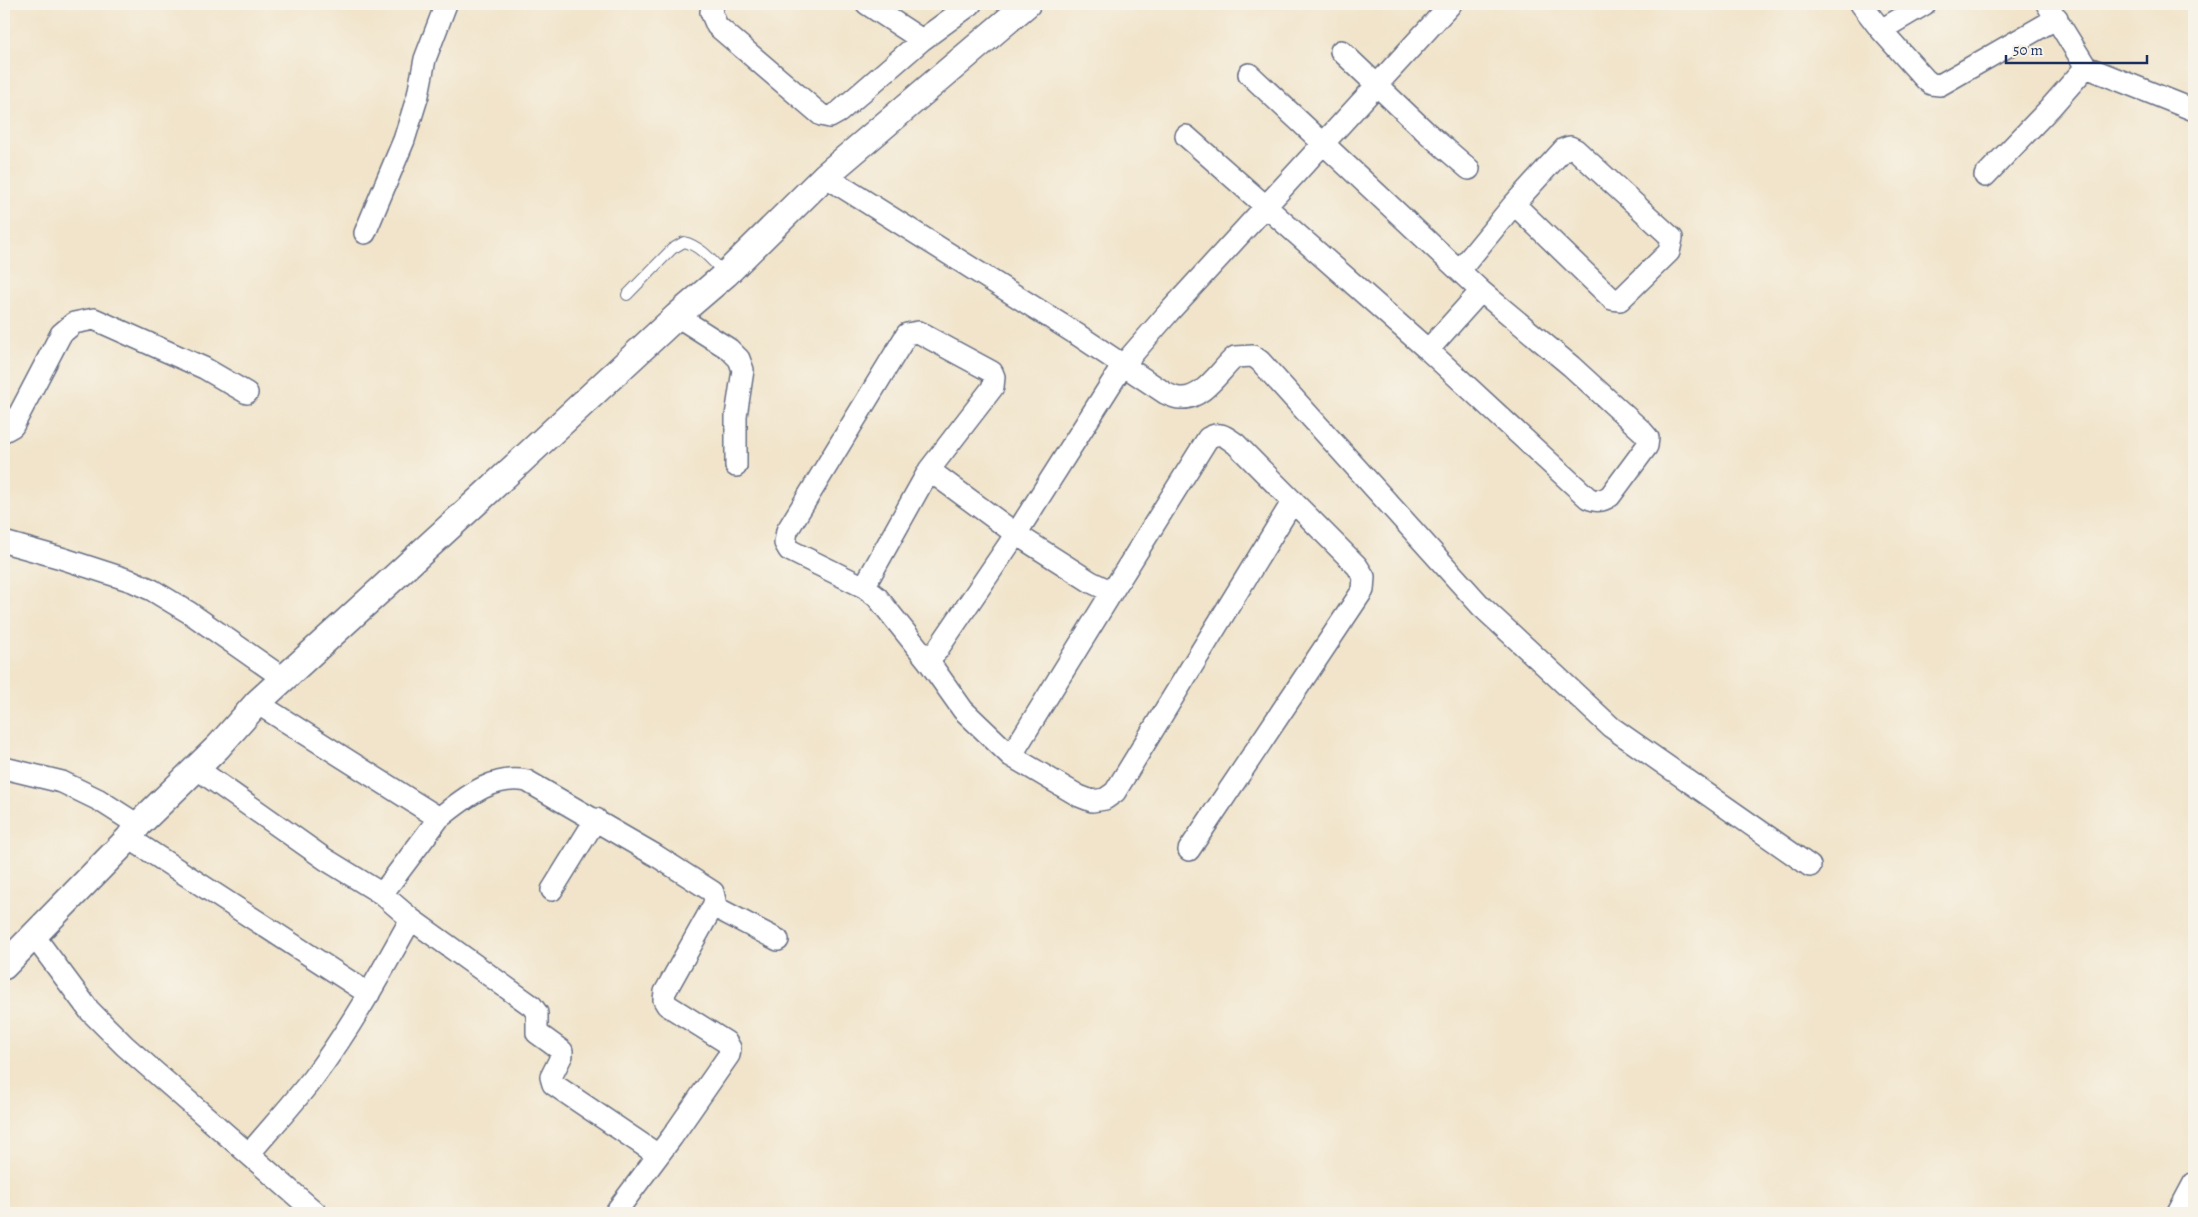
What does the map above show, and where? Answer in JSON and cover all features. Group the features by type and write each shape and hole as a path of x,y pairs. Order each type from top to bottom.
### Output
{"street":[{"path":"365,232 404,140 418,95 425,58 446,4"},
{"path":"713,4 711,12 717,26 820,114 830,117 839,112 922,40 971,4"},
{"path":"867,4 922,40"},
{"path":"4,966 283,678 677,316 726,274 825,176 1027,4"},
{"path":"929,662 1016,534 1123,365 1451,4"},
{"path":"1861,4 1881,30 1931,84 1940,85 2052,11 2086,67 2194,110"},
{"path":"1881,30 1925,4"},
{"path":"1341,51 1425,131 1469,169"},
{"path":"1985,176 2086,67"},
{"path":"1186,136 1428,350 1588,498 1595,501 1603,500 1610,496 1647,446 1648,438 1571,366 1482,291 1249,74"},
{"path":"1460,270 1514,204 1564,148 1576,150 1672,238 1672,244 1669,252 1620,300 1612,299 1514,204"},
{"path":"825,176 1165,393 1180,398 1192,396 1202,390 1235,357 1253,356 1260,361 1481,606 1611,727 1810,866"},
{"path":"1428,350 1482,291"},
{"path":"677,316 729,349 739,359 743,370 736,416 736,466"},
{"path":"4,431 13,426 61,334 74,324 94,319 204,368 247,393"},
{"path":"864,587 929,470 992,387 994,377 992,372 926,334 912,332 907,334 787,531 785,543 789,550 864,587 877,597 929,662 963,710 1011,756 1079,796 1092,801 1105,799 1115,792 1293,501"},
{"path":"1011,756 1202,447 1208,438 1216,434 1224,435 1236,444 1357,566 1364,577 1363,590 1189,850"},
{"path":"929,470 1016,534 1090,582 1112,592"},
{"path":"4,542 132,581 152,590 190,612 283,678"},
{"path":"257,703 439,818"},
{"path":"4,768 62,782 100,800 134,831 369,994"},
{"path":"196,768 325,859 382,894 412,919 536,1009 537,1033 562,1051 562,1055 551,1077 553,1084 658,1155"},
{"path":"382,894 439,818 472,793 489,784 514,778 527,781 596,820 713,892 715,901 713,906 665,992 664,1000 667,1005 726,1042 730,1048 729,1055 615,1213"},
{"path":"552,890 596,820"},
{"path":"713,906 778,940"},
{"path":"249,1154 313,1078 369,994 412,919"},
{"path":"34,936 89,1010 125,1046 316,1213"},
{"path":"2178,1213 2194,1183"}],"lane":[{"path":"627,295 672,249 684,242 692,244 726,274"}]}
